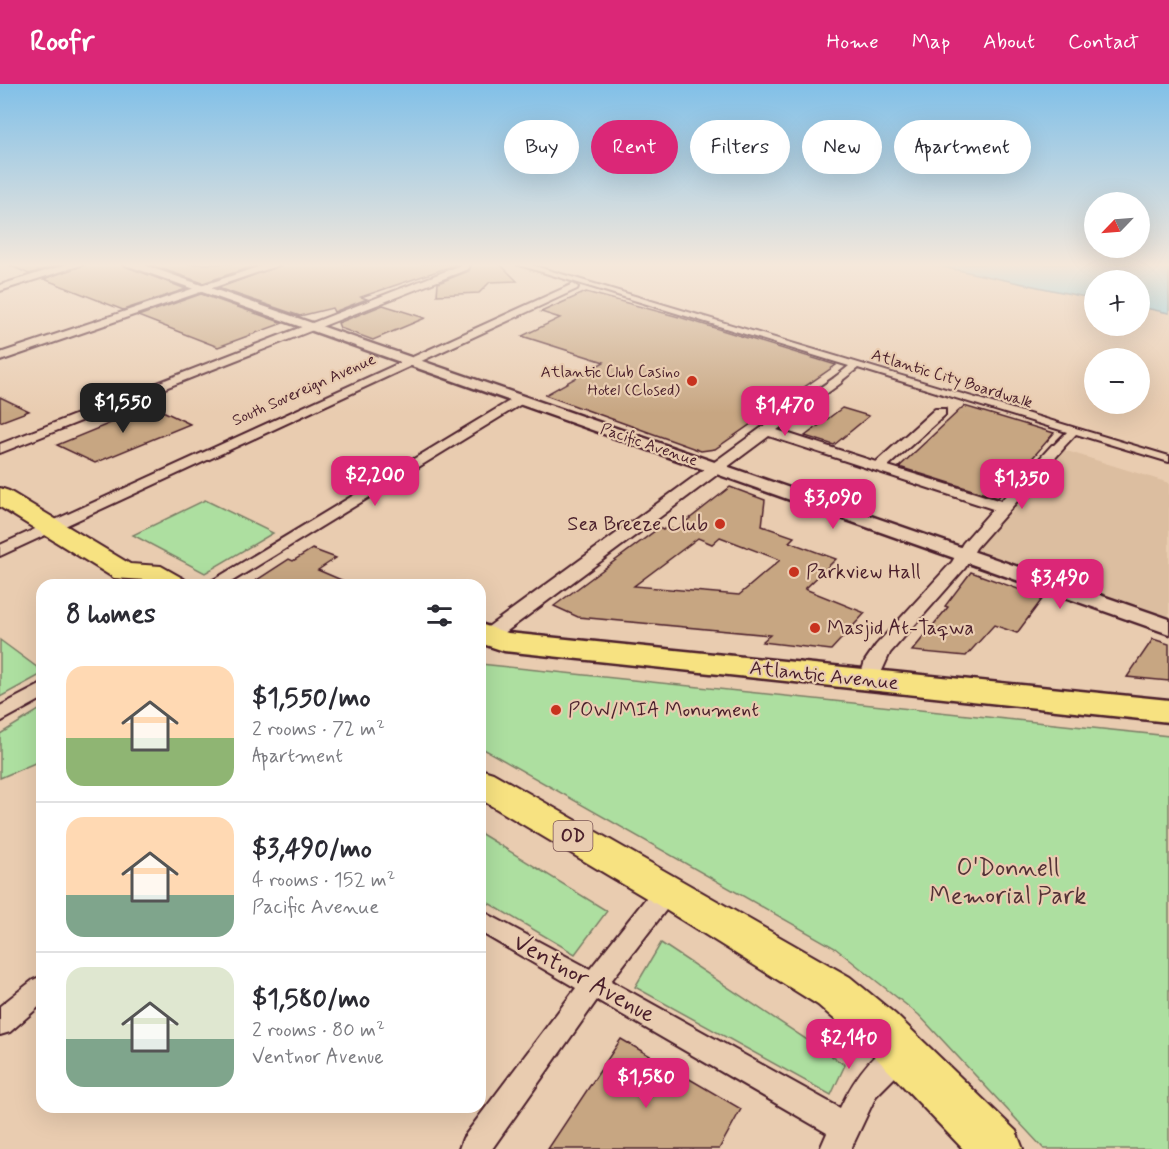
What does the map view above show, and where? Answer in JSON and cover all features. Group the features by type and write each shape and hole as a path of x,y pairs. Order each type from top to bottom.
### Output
{"highway":[{"path":"0,496 51,527 126,578 151,572 163,579"},
{"name":"OD","path":"486,785 667,890 834,991 902,1052 994,1147"}],"main road":[{"name":"Atlantic Avenue","path":"486,638 504,642 1169,711"}],"street":[{"path":"0,357 127,314"},
{"name":"Pacific Avenue","path":"272,314 1169,627"},
{"path":"0,449 345,314"},
{"name":"South Sovereign Avenue","path":"0,551 515,314"},
{"name":"Atlantic City Boardwalk","path":"683,314 1169,459"},
{"path":"486,635 855,366"},
{"path":"224,579 518,400"},
{"path":"878,467 940,412"},
{"path":"766,431 1002,507"},
{"path":"869,680 882,649 964,556 969,546 1002,507 1074,431"},
{"path":"0,715 36,694"},
{"path":"474,1149 593,985 667,890"},
{"name":"Ventnor Avenue","path":"486,923 593,985 840,1138"},
{"path":"0,1023 36,993"},
{"path":"840,1138 867,1086 902,1052"}],"shaded area":[{"path":"1057,448 1169,483 1169,627 964,556"}],"green space":[{"path":"205,500 273,533 205,573 133,535"},
{"path":"0,640 36,667 36,677 0,697"},
{"name":"O'Donnell Memorial Park","path":"486,665 1169,736 1169,1149 1044,1149 919,1015 835,948 486,750"},
{"path":"36,712 36,763 0,778 0,734"},
{"path":"486,837 607,911 575,954 486,902"},
{"path":"661,943 845,1065 831,1095 635,987"}],"building":[{"path":"145,314 257,314 283,323 218,347 138,316"},
{"path":"361,314 411,314 425,318 373,340 340,328 338,323"},
{"name":"Atlantic Club Casino Hotel (Closed)","path":"546,314 667,314 836,365 715,449 701,451 545,395 604,362 522,336 560,318"},
{"path":"0,397 29,411 0,422"},
{"path":"152,406 190,424 95,463 57,445"},
{"path":"964,406 1054,433 998,498 899,467"},
{"path":"842,408 869,416 834,445 805,436"},
{"name":"Parkview Hall","path":"730,487 765,500 762,526 794,537 789,542 836,559 805,589 865,613 831,650 762,642 770,635 578,617 554,606 659,528 663,530 666,527 675,530","holes":["720,537 780,560 739,595 634,586 698,538 712,544"]},
{"path":"312,549 336,558 318,570 339,579 258,579 289,559 293,561"},
{"path":"971,572 1043,598 1017,633 994,625 966,656 912,651 948,607 945,606"},
{"path":"1153,639 1169,644 1169,681 1127,677"},
{"path":"621,1039 741,1109 719,1149 548,1149"}],"place":[{"name":"Atlantic Club Casino Hotel (Closed)","path":"692,381"},
{"name":"Sea Breeze Club","path":"720,524"},
{"name":"Parkview Hall","path":"794,572"},
{"name":"Masjid At-Taqwa","path":"815,628"},
{"name":"POW/MIA Monument","path":"556,710"}]}
